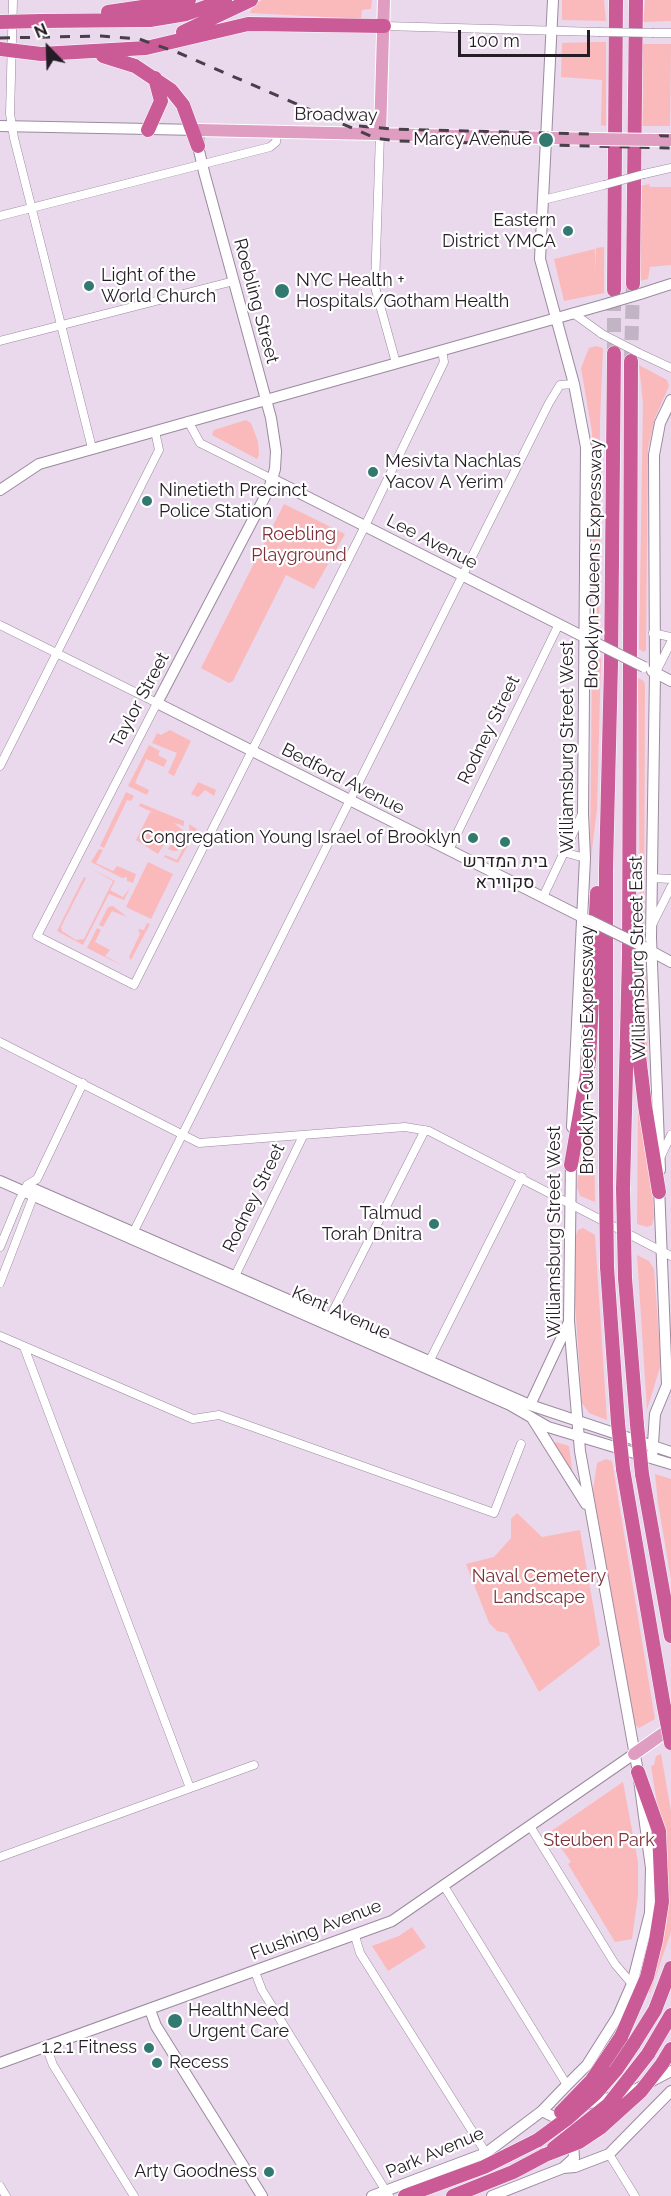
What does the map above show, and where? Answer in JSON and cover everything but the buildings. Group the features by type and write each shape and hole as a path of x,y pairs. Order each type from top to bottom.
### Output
{"highway":[{"path":"41,21 189,0"},
{"path":"0,21 150,20 186,14 225,0"},
{"path":"41,50 160,38 199,26 251,0"},
{"path":"614,290 616,0"},
{"path":"636,0 637,289"},
{"path":"83,53 146,48 248,24 384,26"},
{"path":"0,48 83,53 121,60 155,78 181,101 195,130 198,146"},
{"path":"148,130 161,101 155,78"},
{"name":"Brooklyn-Queens Expressway","path":"614,353 611,665 606,869 607,1268 623,1469 671,1743"},
{"name":"Brooklyn-Queens Expressway","path":"635,357 629,955 623,1189 625,1278 642,1474 671,1636"},
{"path":"571,1165 589,1062 598,882 606,869"},
{"path":"629,955 638,1057 659,1192"},
{"path":"538,2140 554,2119 592,2080 621,2037 647,1977 662,1902 662,1865 659,1831 638,1772"},
{"path":"405,2196 483,2167 538,2140 568,2118 596,2093 616,2070 655,2010 671,1968"},
{"path":"545,2155 608,2105 648,2054 671,2015"},
{"path":"453,2196 579,2142 600,2128 666,2067 671,2049"}],"main road":[{"path":"380,134 384,0"},
{"path":"553,0 548,138 540,259 556,318"},
{"name":"Broadway","path":"0,126 671,140"},
{"name":"Roebling Street","path":"198,146 275,442 275,469 272,479"},
{"path":"0,490 36,465 603,305 637,289 671,284"},
{"name":"Williamsburg Street West","path":"542,2111 603,2042 632,1984 650,1913 652,1883 638,1772 589,1509 579,1436 569,1321 571,1165 586,918 583,813 586,447 574,384 556,318"},
{"name":"Williamsburg Street East","path":"652,1458 655,1414 669,1381 666,1253 659,1192 660,1158 648,949 651,926 655,673 653,633 654,455 660,423 671,400"},
{"name":"Lee Avenue","path":"272,479 671,681"},
{"name":"Taylor Street","path":"157,703 272,479"},
{"name":"Bedford Avenue","path":"157,703 671,962"},
{"name":"Kent Avenue","path":"0,1173 30,1191 428,1364 530,1405 671,1452"},
{"name":"Kent Avenue","path":"0,1181 134,1232 235,1275 328,1321"},
{"path":"530,1405 569,1321"},
{"name":"Kent Avenue","path":"428,1364 515,1407 548,1427 671,1464"},
{"path":"532,1418 589,1509"},
{"name":"Flushing Avenue","path":"0,2063 148,2006 255,1972 392,1922 671,1728"},
{"path":"148,2006 156,2026 262,2196"},
{"name":"Park Avenue","path":"372,2196 388,2194 486,2153 542,2111 609,2099 649,2085 666,2067"},
{"path":"563,2168 575,2167 609,2154 671,2091"},
{"path":"492,2196 511,2193 563,2168 574,2158 573,2143 558,2119 542,2111"}],"street":[{"path":"13,0 12,127 30,208 92,448"},
{"path":"384,26 671,33"},
{"path":"0,216 272,146 277,132"},
{"path":"380,134 375,287 396,363"},
{"path":"543,200 671,168"},
{"path":"0,341 234,281"},
{"path":"573,313 635,357 671,368"},
{"path":"252,751 444,362 442,350"},
{"path":"134,1232 549,403 561,385 574,384"},
{"name":"Lee Avenue","path":"188,422 200,443 272,479"},
{"path":"0,766 159,450 155,430"},
{"name":"Rodney Street","path":"448,850 559,624"},
{"name":"Bedford Avenue","path":"0,625 157,703"},
{"path":"653,633 671,637"},
{"path":"655,673 671,642"},
{"name":"Taylor Street","path":"157,703 38,936 134,985 252,751"},
{"path":"543,897 583,813"},
{"path":"563,852 585,858"},
{"path":"652,878 671,879"},
{"path":"651,926 671,887"},
{"path":"0,1042 202,1143 405,1127 425,1130 522,1177 666,1253"},
{"path":"2,1244 16,1208 37,1179 83,1083"},
{"path":"328,1321 425,1130"},
{"path":"660,1158 671,1135"},
{"name":"Rodney Street","path":"235,1275 303,1136"},
{"path":"428,1364 522,1177"},
{"path":"0,1283 26,1214 30,1191"},
{"path":"0,1336 193,1419 219,1415 494,1513 521,1444"},
{"path":"24,1347 190,1788"},
{"path":"0,1857 254,1765"},
{"path":"530,1826 615,1964 632,1984"},
{"path":"444,1886 567,2085"},
{"path":"355,1936 360,1953 486,2153"},
{"path":"255,1972 262,1990 388,2194"},
{"path":"46,2046 53,2065 134,2196"},
{"path":"609,2154 635,2196"},
{"path":"0,2186 6,2196"}],"green space":[{"path":"262,0 372,0 371,9 362,10 361,19 250,13 254,4"},
{"path":"562,0 604,0 606,21 562,20"},
{"path":"645,0 671,0 671,21 643,22"},
{"path":"606,42 606,126 601,125 602,80 561,77 562,43"},
{"path":"643,44 671,44 670,126 642,126"},
{"path":"649,184 650,187 671,187 671,265 650,267 648,279 640,281 641,186"},
{"path":"604,247 604,293 564,301 554,259 595,249 595,273 596,248"},
{"path":"596,346 603,348 600,421 599,629 593,624 592,432 581,368 589,348"},
{"path":"639,365 667,380 669,386 655,418 648,448 646,650 644,652 639,649 643,404"},
{"path":"246,420 251,423 258,442 257,459 212,435 214,430"},
{"name":"Roebling Playground","path":"284,504 345,534 314,589 286,575 233,681 229,683 201,668"},
{"path":"596,657 601,659 597,810 590,865 592,659"},
{"path":"638,678 644,681 645,686 644,930 640,928"},
{"path":"170,730 191,741 174,776 168,773 177,753 152,743 157,733 161,735"},
{"path":"149,745 160,751 158,755 167,760 164,767 146,759 135,783 149,790 147,795 128,786"},
{"path":"198,782 216,790 214,796 205,790 198,797 191,794"},
{"path":"126,792 134,796 131,801 127,800 104,848 100,846"},
{"path":"140,803 184,821 184,826 174,823 190,836 189,824 197,829 178,863 164,857 165,855 177,860 184,847 179,846 177,851 168,849 174,840 170,835 158,854 136,840 150,812 154,813 139,806"},
{"path":"99,849 103,850 96,863 113,871 117,866 136,874 133,883 127,881 127,877 122,878 91,862"},
{"path":"148,862 173,874 151,919 126,907"},
{"path":"90,868 115,881 110,890 123,897 130,888 124,900 109,894 83,945 57,931 84,877 86,878 61,927 62,931 76,940 84,939 113,881"},
{"path":"113,906 127,917 112,911 103,927 99,925 108,907"},
{"path":"147,923 150,924 131,960 129,957 140,934 138,929 144,930"},
{"path":"97,928 101,930 95,942 110,950 105,956 125,967 87,948"},
{"path":"642,963 646,965 648,1091 642,1015"},
{"path":"591,1109 594,1109 595,1202 580,1196 577,1187 580,1158"},
{"path":"638,1109 651,1173 654,1217 652,1225 647,1227 637,1224"},
{"path":"583,1228 595,1235 607,1420 589,1413 582,1403 575,1302 575,1238 578,1230"},
{"path":"637,1255 649,1261 654,1269 661,1364 647,1410"},
{"path":"556,1442 569,1446 573,1477 554,1444"},
{"path":"606,1459 612,1461 655,1719 639,1728 634,1724 593,1490 597,1463"},
{"path":"655,1474 671,1479 671,1579 658,1503"},
{"name":"Naval Cemetery Landscape","path":"517,1513 542,1537 580,1530 600,1645 539,1692 507,1633 497,1631 489,1623 466,1564 494,1557 511,1538 511,1519"},
{"path":"661,1754 671,1811 671,1932 650,1993 648,1992 667,1921 668,1872 651,1766 654,1765 656,1756"},
{"name":"Steuben Park","path":"623,1782 638,1862 638,1896 632,1939 615,1942 568,1864 571,1862 550,1832"},
{"path":"412,1927 426,1947 388,1971 372,1946 399,1936"}],"tunnel":[{"path":"631,361 633,285"},
{"path":"614,290 614,353"}],"railway":[{"path":"0,38 101,36 139,39 179,53 375,138 396,141 671,148"},
{"path":"359,126 391,129 671,136"}],"place":[{"name":"Marcy Avenue","path":"546,140"},
{"name":"Eastern District YMCA","path":"568,231"},
{"name":"Light of the World Church","path":"89,286"},
{"name":"NYC Health + Hospitals/Gotham Health","path":"282,291"},
{"name":"Mesivta Nachlas Yacov A Yerim","path":"373,472"},
{"name":"Ninetieth Precinct Police Station","path":"147,501"},
{"name":"Congregation Young Israel of Brooklyn","path":"473,838"},
{"name":"בית המדרש סקווירא","path":"505,842"},
{"name":"Talmud Torah Dnitra","path":"434,1224"},
{"name":"HealthNeed Urgent Care","path":"175,2021"},
{"name":"1.2.1 Fitness","path":"149,2048"},
{"name":"Recess","path":"157,2063"},
{"name":"Arty Goodness","path":"269,2172"}]}
